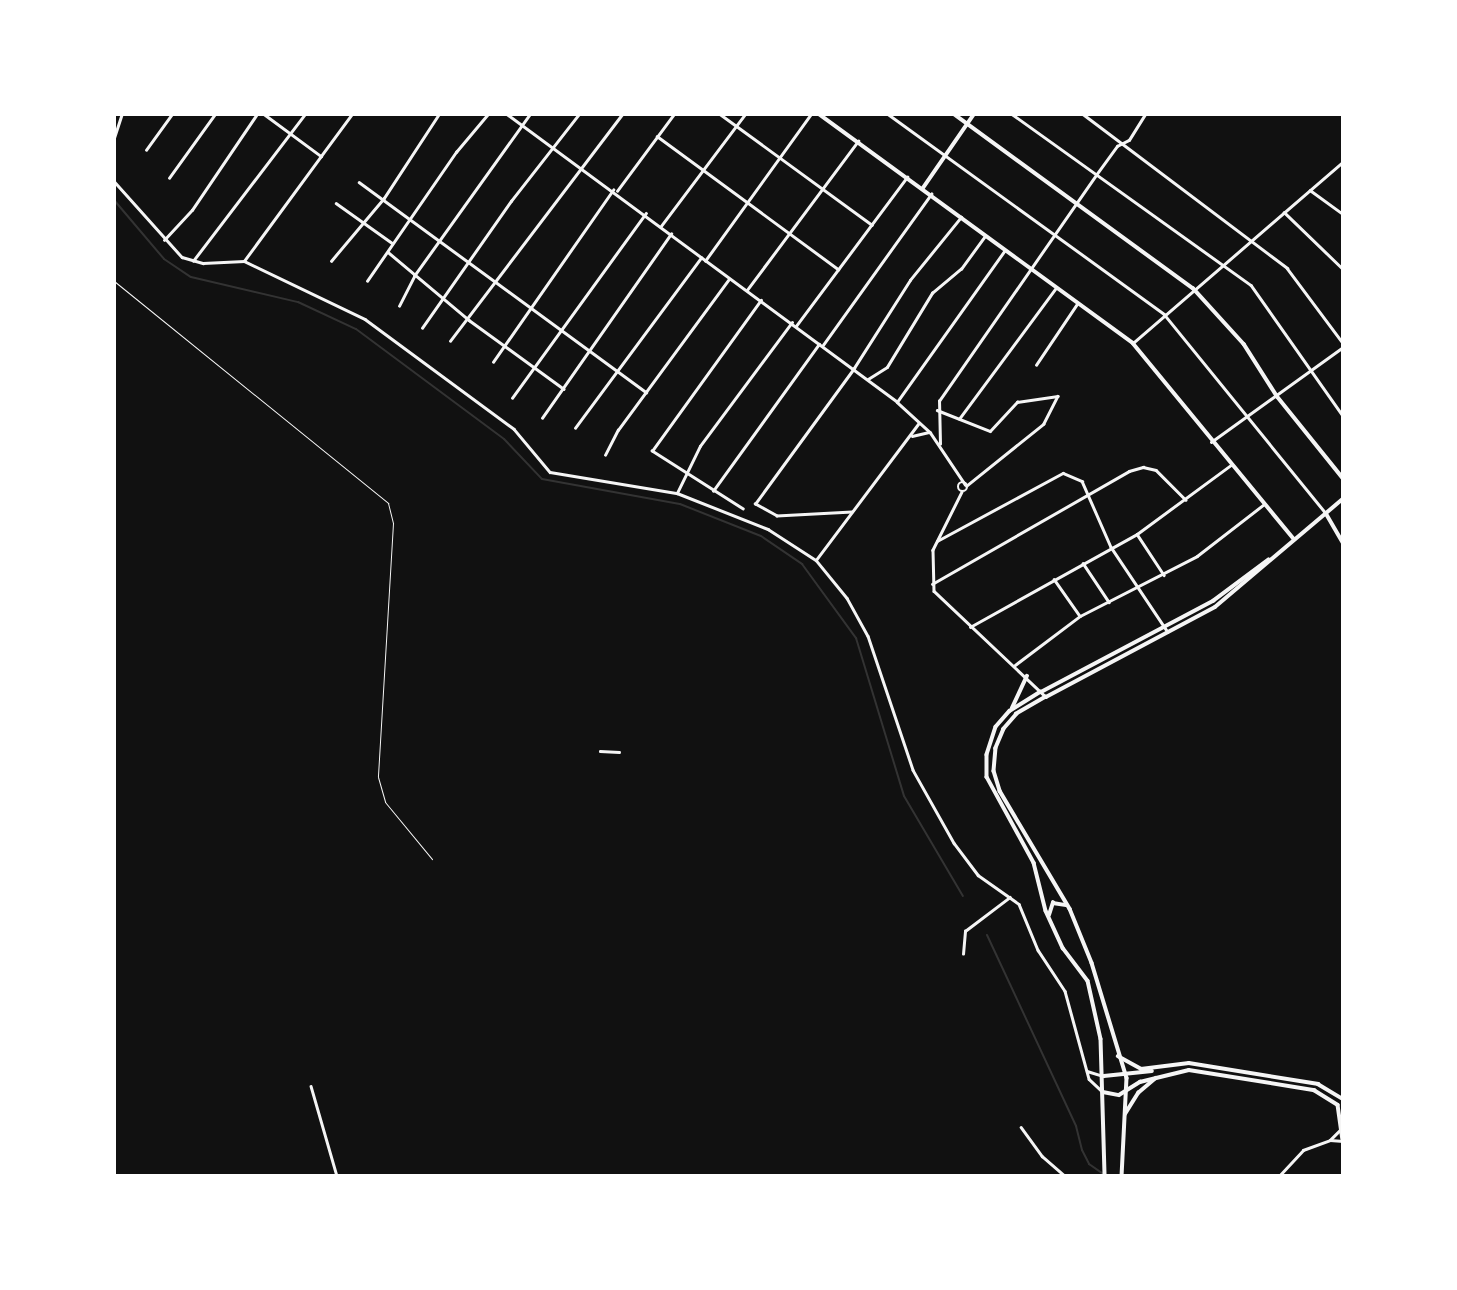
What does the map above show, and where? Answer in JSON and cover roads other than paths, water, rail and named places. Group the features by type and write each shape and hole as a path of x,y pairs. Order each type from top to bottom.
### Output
{"main road":[{"path":"819,114 1133,343 1211,442 1294,539"},
{"path":"954,114 1193,288 1244,344 1277,397 1343,478"},
{"path":"923,188 974,114"},
{"path":"1122,1176 1125,1074 1117,1056 1092,963 1070,909 1000,792 994,771 996,748 1004,729 1017,714 1215,607 1343,499"},
{"path":"1326,513 1343,543"},
{"path":"1010,711 1213,601 1273,557"},
{"path":"1027,676 1025,687 990,742 987,777 1034,863 1056,933 1088,981 1100,1027 1104,1076 1102,1091 1105,1176"},
{"path":"1056,933 1051,905 1059,901 1070,909"},
{"path":"1117,1056 1133,1067 1158,1069"},
{"path":"1104,1076 1181,1063 1201,1064 1318,1084 1343,1099"},
{"path":"1102,1091 1114,1096 1160,1075 1196,1071 1314,1090 1338,1105 1343,1140"},
{"path":"1124,1116 1138,1093 1160,1075"}],"street":[{"path":"114,138 122,114"},
{"path":"146,150 172,114"},
{"path":"169,177 215,114"},
{"path":"164,240 192,210 257,114"},
{"path":"264,114 321,156"},
{"path":"193,261 305,114"},
{"path":"244,261 352,114"},
{"path":"331,261 361,221 384,198 418,140 439,114"},
{"path":"367,281 488,114"},
{"path":"507,114 646,213 729,279 869,379 930,432 940,444 958,477 966,485"},
{"path":"399,306 414,276 530,114"},
{"path":"422,328 551,147 579,114"},
{"path":"450,341 497,285 622,114"},
{"path":"493,362 615,191 674,114"},
{"path":"720,114 872,225"},
{"path":"661,226 745,114"},
{"path":"705,261 811,114"},
{"path":"888,114 1164,313 1326,513"},
{"path":"1012,114 1223,264 1265,299 1311,373 1343,416"},
{"path":"1083,114 1287,268 1343,345 1311,373 1211,442"},
{"path":"940,444 937,410 955,378 1032,271 1096,175 1145,114"},
{"path":"657,136 838,269"},
{"path":"747,290 858,141"},
{"path":"1133,343 1193,288 1343,162"},
{"path":"796,326 907,177"},
{"path":"114,181 164,240 193,261 244,261 365,319 514,429 550,472 677,493 768,529 816,560 847,598 868,636 913,770 954,843 978,875 1010,897 1065,991 1090,1081 1102,1091"},
{"path":"359,182 384,198 468,265 646,391"},
{"path":"1310,190 1343,214"},
{"path":"713,491 931,194"},
{"path":"336,203 392,243"},
{"path":"1284,212 1343,269"},
{"path":"512,398 559,328 646,213"},
{"path":"852,512 777,516 755,504 854,368 910,280 961,217"},
{"path":"542,418 671,234"},
{"path":"869,379 887,367 932,293 961,270 985,236"},
{"path":"897,402 1005,250"},
{"path":"388,252 469,320 564,389"},
{"path":"575,428 701,258"},
{"path":"605,455 646,391 729,279"},
{"path":"959,419 1056,288"},
{"path":"743,509 652,451 761,300"},
{"path":"1036,365 1078,304"},
{"path":"677,493 687,472 792,322"},
{"path":"937,410 990,431 1017,402 1058,396 1044,424 966,485 937,541 932,584 933,591 1027,676 1046,697"},
{"path":"816,560 920,422"},
{"path":"912,436 930,432"},
{"path":"970,626 1137,534 1187,501 1231,465"},
{"path":"932,584 1143,467 1168,478 1187,501"},
{"path":"937,541 1063,473 1082,481 1091,494 1111,547 1168,632"},
{"path":"958,477 958,486 962,492"},
{"path":"958,486 966,485"},
{"path":"1014,665 1080,616 1164,575 1263,505"},
{"path":"1137,534 1164,575"},
{"path":"1083,563 1109,602"},
{"path":"1054,579 1080,616"},
{"path":"600,751 619,752"},
{"path":"962,954 965,931 1010,897"},
{"path":"1087,1072 1104,1076"},
{"path":"312,1086 337,1176"},
{"path":"1021,1127 1042,1156 1065,1176"},
{"path":"1330,1140 1343,1127"},
{"path":"1279,1176 1303,1150 1330,1140 1343,1140"}],"lane":[{"path":"114,281 388,503 393,523 378,777 385,802 432,859"}],"waterway":[{"path":"114,200 164,259 191,277 298,302 356,329 504,439 542,479 680,504 761,536 802,564 856,638 904,796 963,896"},
{"path":"987,935 1076,1126 1082,1150 1089,1164 1102,1173"}]}
